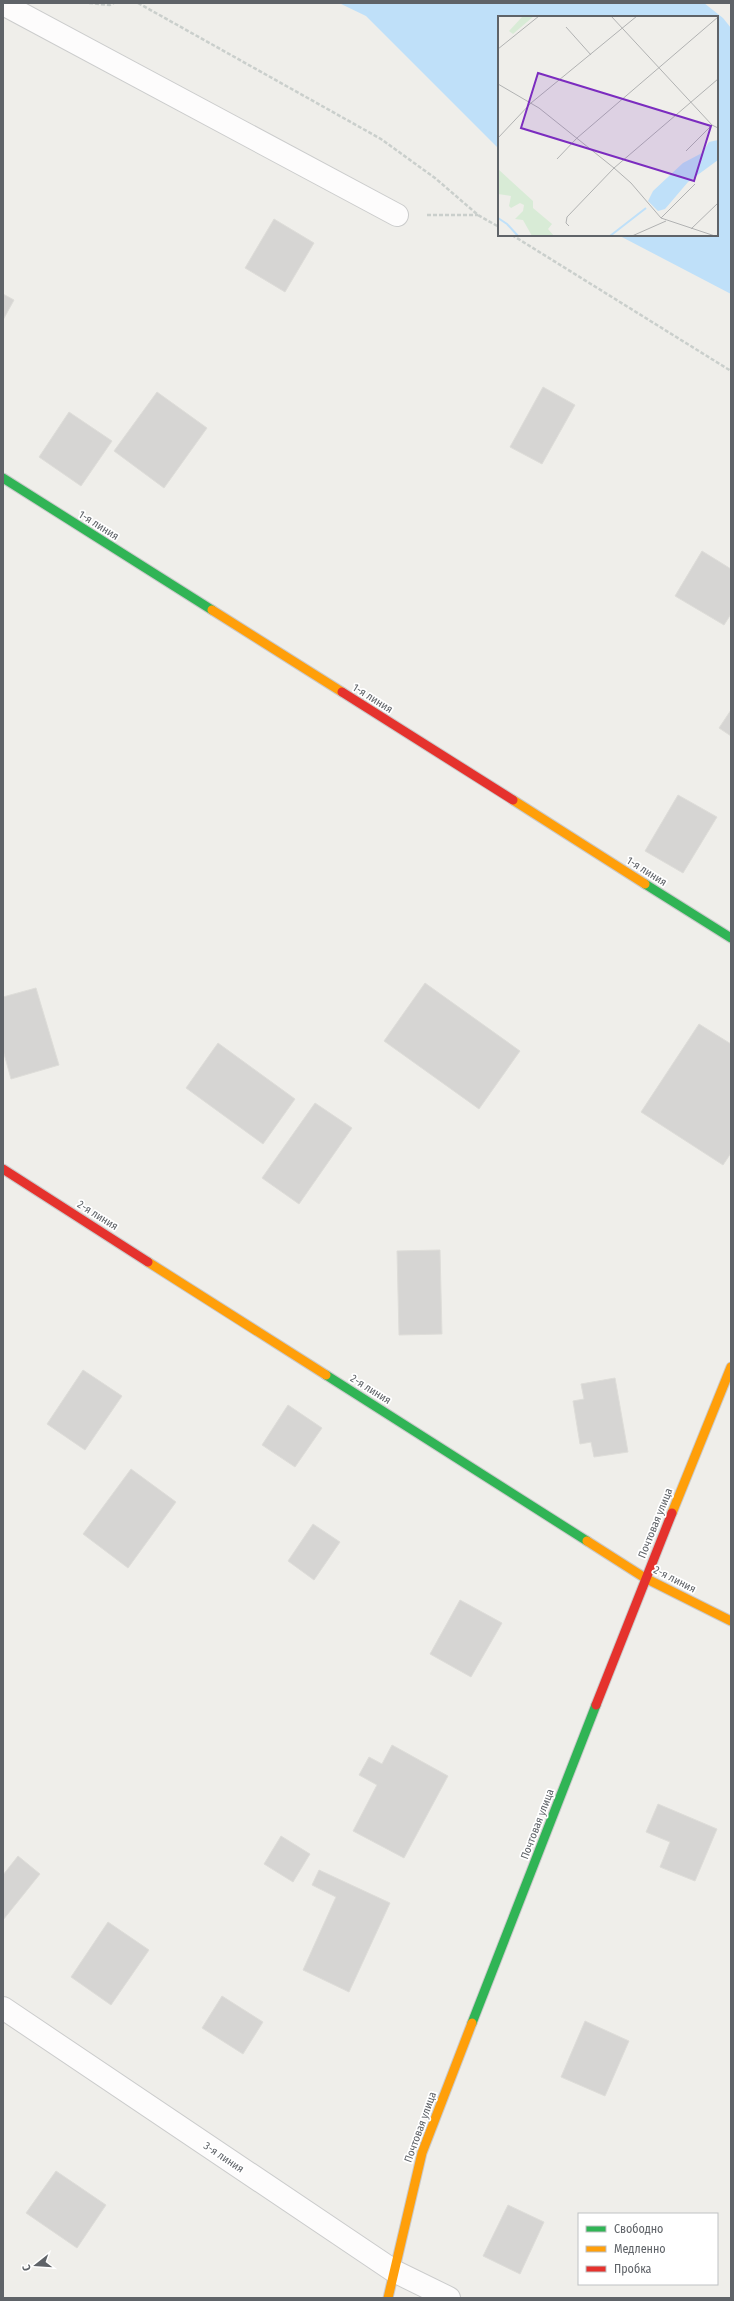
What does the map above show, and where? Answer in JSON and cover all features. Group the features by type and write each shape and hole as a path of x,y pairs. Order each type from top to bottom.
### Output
{"street":[{"path":"3,4 397,215"},
{"name":"1-я линия","path":"3,478 731,938"},
{"name":"2-я линия","path":"3,1169 645,1578 731,1621"},
{"name":"Почтовая улица","path":"388,2298 422,2153 645,1578 731,1367"},
{"name":"3-я линия","path":"3,2008 394,2271 450,2298"}],"path":[{"path":"89,3 110,5 114,3"},
{"path":"138,3 381,139 435,178 478,215 498,226"},
{"path":"397,215 478,215"},
{"path":"514,236 731,371"}],"water":[{"path":"339,3 704,3 723,18 731,28 731,294 620,236 718,236 718,16 498,16 498,148 366,16"}],"building":[{"path":"274,219 314,243 285,292 245,268"},
{"path":"3,294 14,300 3,320"},
{"path":"543,387 575,405 542,464 510,447"},
{"path":"157,392 207,428 164,488 114,451"},
{"path":"69,412 112,441 81,486 39,457"},
{"path":"702,551 731,569 731,614 724,625 675,596"},
{"path":"731,710 731,736 719,728"},
{"path":"678,795 717,817 683,873 645,851"},
{"path":"425,983 520,1051 479,1109 384,1041"},
{"path":"36,988 59,1065 11,1079 3,1050 3,997"},
{"path":"699,1024 731,1044 731,1153 723,1165 641,1112"},
{"path":"218,1043 295,1099 263,1144 186,1088"},
{"path":"315,1103 352,1128 299,1204 262,1178"},
{"path":"440,1250 442,1334 399,1335 397,1251"},
{"path":"83,1370 122,1396 85,1450 47,1424"},
{"path":"615,1378 628,1452 594,1457 591,1442 580,1444 573,1401 584,1399 581,1384"},
{"path":"288,1405 322,1428 295,1467 262,1445"},
{"path":"131,1469 176,1502 128,1568 83,1534"},
{"path":"313,1524 340,1542 314,1580 288,1561"},
{"path":"460,1600 502,1623 471,1677 430,1654"},
{"path":"392,1745 448,1776 404,1858 353,1831 377,1785 359,1775 369,1757 382,1764"},
{"path":"658,1804 717,1829 695,1881 660,1867 670,1842 646,1832"},
{"path":"281,1836 310,1854 293,1882 264,1864"},
{"path":"18,1856 40,1874 3,1920 3,1875"},
{"path":"319,1870 390,1903 349,1992 303,1970 336,1897 312,1885"},
{"path":"108,1922 149,1950 111,2005 71,1977"},
{"path":"222,1996 263,2022 243,2054 202,2028"},
{"path":"585,2021 629,2041 605,2096 561,2077"},
{"path":"56,2171 106,2205 77,2248 26,2213"},
{"path":"508,2205 544,2222 520,2274 483,2256"}],"traffic: fast":[{"path":"3,478 212,610"},
{"path":"645,884 731,938"},
{"path":"326,1375 587,1541"},
{"path":"472,2023 596,1705"}],"traffic: slow":[{"path":"212,610 342,692"},
{"path":"513,800 645,884"},
{"path":"148,1262 326,1375"},
{"path":"672,1513 731,1367"},
{"path":"587,1541 645,1578 731,1621"},
{"path":"388,2298 422,2153 472,2023"}],"traffic: jam":[{"path":"342,692 513,800"},
{"path":"3,1169 148,1262"},
{"path":"596,1705 672,1513"}]}
